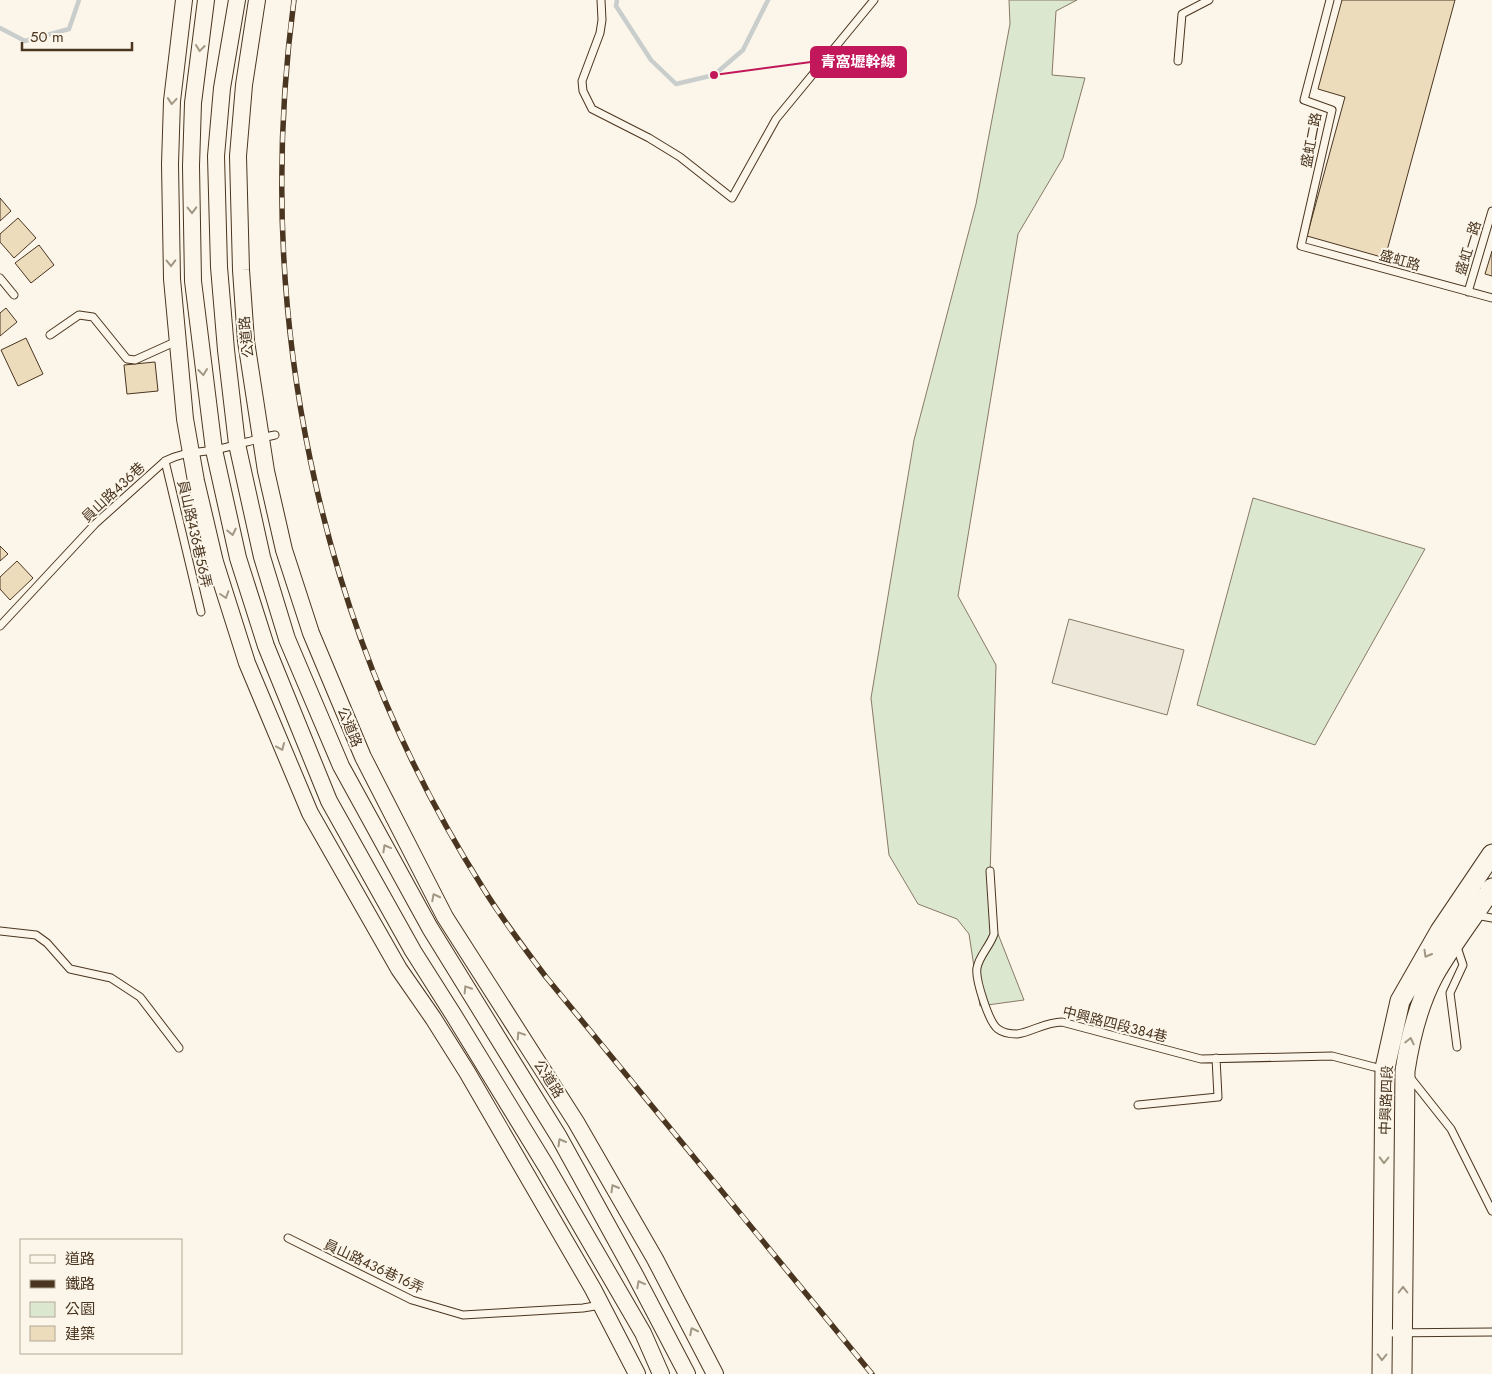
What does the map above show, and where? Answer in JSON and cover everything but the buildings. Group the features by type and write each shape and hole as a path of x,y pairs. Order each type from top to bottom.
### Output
{"main road":[{"name":"中興路四段","path":"1469,915 1492,854"},
{"name":"中興路四段","path":"1382,1374 1382,1244 1386,1068 1400,1001 1448,937 1492,888"},
{"name":"中興路四段","path":"1402,1374 1404,1333 1403,1184 1405,1071 1409,1042 1420,1007 1448,937"}],"street":[{"path":"184,0 172,101 170,164 172,279 186,419 196,481 215,562 247,664 310,814 399,969 467,1072 601,1305 637,1374"},
{"path":"206,0 193,103 191,166 192,262 196,310 214,450 238,558 266,646 330,801 413,951 546,1166 644,1333 660,1374"},
{"name":"公道路","path":"237,0 222,88 216,156 220,267 226,350 237,444 262,557 287,639 341,766 430,928 558,1137 634,1273 687,1374"},
{"name":"公道路","path":"257,0 244,85 238,156 241,270 246,341 267,436 284,550 312,633 363,757 445,917 576,1122 656,1259 715,1374"}],"lane":[{"path":"601,0 602,20 600,33 582,81 583,91 592,109 649,138 680,157 732,198 776,119 874,0"},
{"path":"1178,61 1182,14 1209,0"},
{"name":"盛虹二路","path":"1301,246 1332,110 1304,100 1330,0"},
{"name":"盛虹一路","path":"1468,292 1492,211"},
{"name":"盛虹路","path":"1301,246 1492,298"},
{"path":"0,278 14,295"},
{"path":"50,335 79,315 93,317 127,359 135,360 178,341"},
{"name":"員山路436巷","path":"0,626 95,524 165,461 177,455 214,450 267,436"},
{"name":"員山路436巷56弄","path":"165,461 201,612"},
{"name":"中興路四段384巷","path":"990,871 994,934 976,970 991,1022 998,1030 1017,1034 1053,1022 1062,1022 1201,1059 1332,1056 1374,1068 1405,1071"},
{"path":"0,931 36,935 47,943 70,969 112,978 140,997 179,1048"},
{"path":"1448,937 1463,965 1450,993 1457,1047"},
{"path":"1138,1105 1218,1097 1216,1058"},
{"path":"1405,1071 1451,1129 1492,1211"},
{"name":"員山路436巷16弄","path":"288,1238 412,1300 463,1315 583,1308 601,1305"},
{"path":"1382,1333 1492,1332"}],"green space":[{"path":"1009,0 1077,0 1056,11 1052,75 1085,78 1063,158 1018,234 958,596 996,665 989,911 1024,1000 980,1006 969,934 957,919 918,904 889,855 871,698 914,440 976,204 1010,24"},
{"path":"1253,498 1425,549 1315,745 1197,705"}],"shaded area":[{"path":"1069,619 1184,650 1167,715 1052,683"}],"waterway":[{"path":"0,28 25,41 69,29 79,0"},
{"path":"617,0 616,6 651,60 676,84 714,75 743,50 768,0"}],"railway":[{"path":"294,0 284,116 283,232 292,347 311,461 339,573 377,682 425,787 483,888 513,933 546,977 872,1374"}],"place":[{"name":"青窩壢幹線","path":"714,75"}]}
